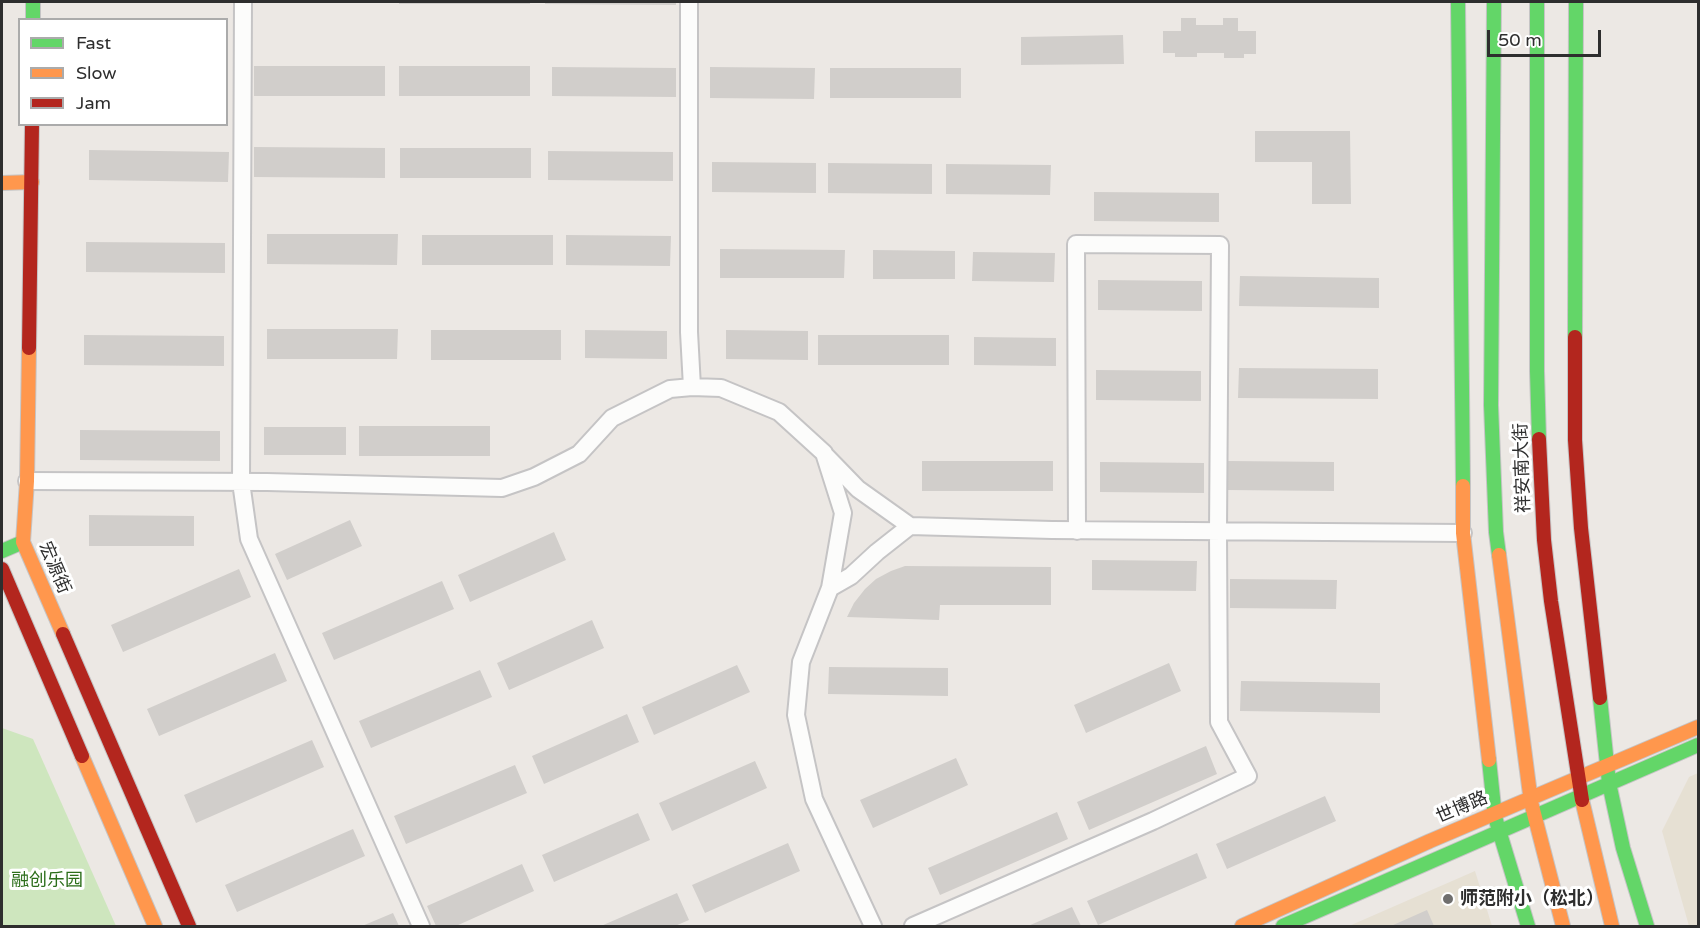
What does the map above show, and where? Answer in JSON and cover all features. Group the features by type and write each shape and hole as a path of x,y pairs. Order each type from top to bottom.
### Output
{"main road":[{"path":"33,2 33,18"},
{"path":"1458,2 1463,533 1495,813 1528,927"},
{"name":"祥安南大街","path":"1494,2 1491,405 1496,532 1530,798 1563,927"},
{"name":"祥安南大街","path":"1537,2 1537,371 1544,540 1581,797 1612,927"},
{"path":"1576,2 1575,440 1581,528 1609,783 1623,848 1647,927"},
{"name":"宏源街","path":"32,126 27,481 21,588 155,927"},
{"path":"2,183 32,182"},
{"path":"2,551 23,542"},
{"name":"宏源街","path":"2,569 21,588 189,927"},
{"name":"世博路","path":"1242,927 1495,813 1698,727"},
{"name":"世博路","path":"1283,927 1698,745"}],"street":[{"path":"243,2 241,482 249,539 421,927"},
{"path":"690,2 689,320 692,387"},
{"path":"913,927 1153,821 1248,776 1219,723 1220,245 1076,244 1077,531"},
{"path":"27,481 241,482 502,488 534,477 579,454 612,418 670,389 721,388 779,412 824,453 858,489 910,526 1077,531 1463,533"},
{"path":"824,453 843,513 830,588 801,662 796,715 814,799 873,927"},
{"path":"830,588 851,576 876,552 910,526"}],"shaded area":[{"path":"1698,773 1698,926 1689,926 1662,831 1689,777"},
{"name":"师范附小（松北）","path":"1475,871 1492,926 1349,926"}],"green space":[{"name":"融创乐园","path":"2,728 33,739 116,926 2,926"}],"building":[{"path":"399,2 530,2 530,4 399,4"},
{"path":"545,2 676,2 676,5 545,4"},
{"path":"1181,18 1196,18 1196,25 1223,25 1223,18 1238,18 1238,31 1256,31 1256,54 1244,54 1244,58 1224,58 1224,53 1197,53 1197,57 1175,57 1175,53 1163,53 1163,31 1181,31"},
{"path":"1123,35 1124,64 1021,65 1021,37"},
{"path":"254,66 385,66 385,96 254,96"},
{"path":"399,66 530,66 530,96 399,96"},
{"path":"552,67 676,68 676,97 552,96"},
{"path":"710,67 815,68 814,99 710,98"},
{"path":"830,68 961,68 961,98 830,98"},
{"path":"1255,131 1350,131 1351,204 1312,204 1312,162 1255,162"},
{"path":"254,147 385,148 385,178 254,177"},
{"path":"400,148 531,148 531,178 400,178"},
{"path":"89,150 229,152 228,182 89,180"},
{"path":"548,151 673,152 673,181 548,180"},
{"path":"712,162 816,163 816,193 712,192"},
{"path":"828,163 932,164 932,194 828,193"},
{"path":"946,164 1051,165 1050,195 946,194"},
{"path":"1094,192 1219,193 1219,222 1094,221"},
{"path":"267,234 398,234 397,265 267,264"},
{"path":"422,235 553,235 553,265 422,265"},
{"path":"566,235 671,236 670,266 566,265"},
{"path":"86,242 225,243 225,273 86,272"},
{"path":"720,249 845,250 844,278 720,278"},
{"path":"873,250 955,251 955,279 873,279"},
{"path":"973,252 1055,253 1054,282 972,281"},
{"path":"1240,276 1379,278 1379,308 1239,306"},
{"path":"1098,280 1202,281 1202,311 1098,310"},
{"path":"267,329 398,329 397,359 267,359"},
{"path":"431,330 561,330 561,360 431,360"},
{"path":"585,330 667,331 667,359 585,358"},
{"path":"726,330 808,331 808,360 726,359"},
{"path":"84,335 224,336 224,366 84,365"},
{"path":"818,335 949,335 949,365 818,365"},
{"path":"974,337 1056,338 1056,366 974,365"},
{"path":"1239,368 1378,369 1378,399 1238,398"},
{"path":"1096,370 1201,371 1201,401 1096,400"},
{"path":"359,426 490,426 490,456 359,456"},
{"path":"264,427 346,427 346,455 264,455"},
{"path":"80,430 220,431 220,461 80,460"},
{"path":"922,461 1053,461 1053,491 922,491"},
{"path":"1228,461 1334,462 1334,491 1227,490"},
{"path":"1100,462 1204,463 1204,493 1100,492"},
{"path":"89,515 194,516 194,546 89,546"},
{"path":"350,520 362,546 287,580 275,554"},
{"path":"554,532 566,560 470,602 458,575"},
{"path":"1092,560 1197,561 1196,591 1092,590"},
{"path":"905,566 1051,567 1051,605 940,605 939,620 847,617 854,603 876,579"},
{"path":"239,569 251,597 123,652 111,625"},
{"path":"1230,579 1337,580 1336,609 1230,608"},
{"path":"442,581 454,609 334,660 322,633"},
{"path":"592,620 604,648 509,690 497,663"},
{"path":"275,653 287,681 159,736 147,709"},
{"path":"1169,663 1181,691 1086,733 1074,705"},
{"path":"737,665 750,692 654,735 642,707"},
{"path":"829,667 948,668 948,696 828,694"},
{"path":"480,670 492,697 371,748 359,721"},
{"path":"1241,681 1380,683 1380,713 1240,711"},
{"path":"627,714 639,742 544,784 532,756"},
{"path":"312,740 324,767 196,823 184,795"},
{"path":"1206,746 1217,774 1089,830 1077,802"},
{"path":"956,758 968,785 873,828 860,800"},
{"path":"755,761 767,788 672,831 659,803"},
{"path":"515,765 527,793 406,844 394,816"},
{"path":"1325,796 1336,821 1227,869 1216,844"},
{"path":"1057,812 1068,839 940,895 928,868"},
{"path":"638,813 650,840 554,882 542,855"},
{"path":"353,829 365,856 237,912 225,885"},
{"path":"788,843 800,871 705,913 692,885"},
{"path":"1197,853 1207,878 1098,925 1087,901"},
{"path":"522,864 534,891 456,926 436,926 427,906"},
{"path":"677,893 689,920 675,926 601,926"},
{"path":"1072,907 1081,926 1028,926"},
{"path":"1427,910 1434,926 1391,926"},
{"path":"393,913 399,926 362,926"}],"traffic: fast":[{"path":"33,2 33,18"},
{"path":"1458,2 1463,486"},
{"path":"1494,2 1491,405 1499,555"},
{"path":"1537,2 1539,439"},
{"path":"1575,337 1576,2"},
{"path":"2,551 23,542"},
{"path":"1600,698 1609,783 1623,848 1647,926"},
{"path":"1283,926 1698,745"},
{"path":"1489,760 1495,817 1528,926"}],"traffic: slow":[{"path":"2,183 32,182"},
{"path":"29,348 27,481 23,542 63,634"},
{"path":"1463,486 1463,533 1489,760"},
{"path":"1499,555 1531,802 1563,926"},
{"path":"1242,926 1430,841 1698,727"},
{"path":"82,756 155,926"},
{"path":"1582,800 1612,926"}],"traffic: jam":[{"path":"29,348 32,126"},
{"path":"1575,337 1575,440 1581,528 1600,698"},
{"path":"1539,439 1544,540 1551,601 1582,800"},
{"path":"2,569 82,756"},
{"path":"63,634 189,926"}],"place":[{"name":"师范附小（松北）","path":"1448,899"}]}
